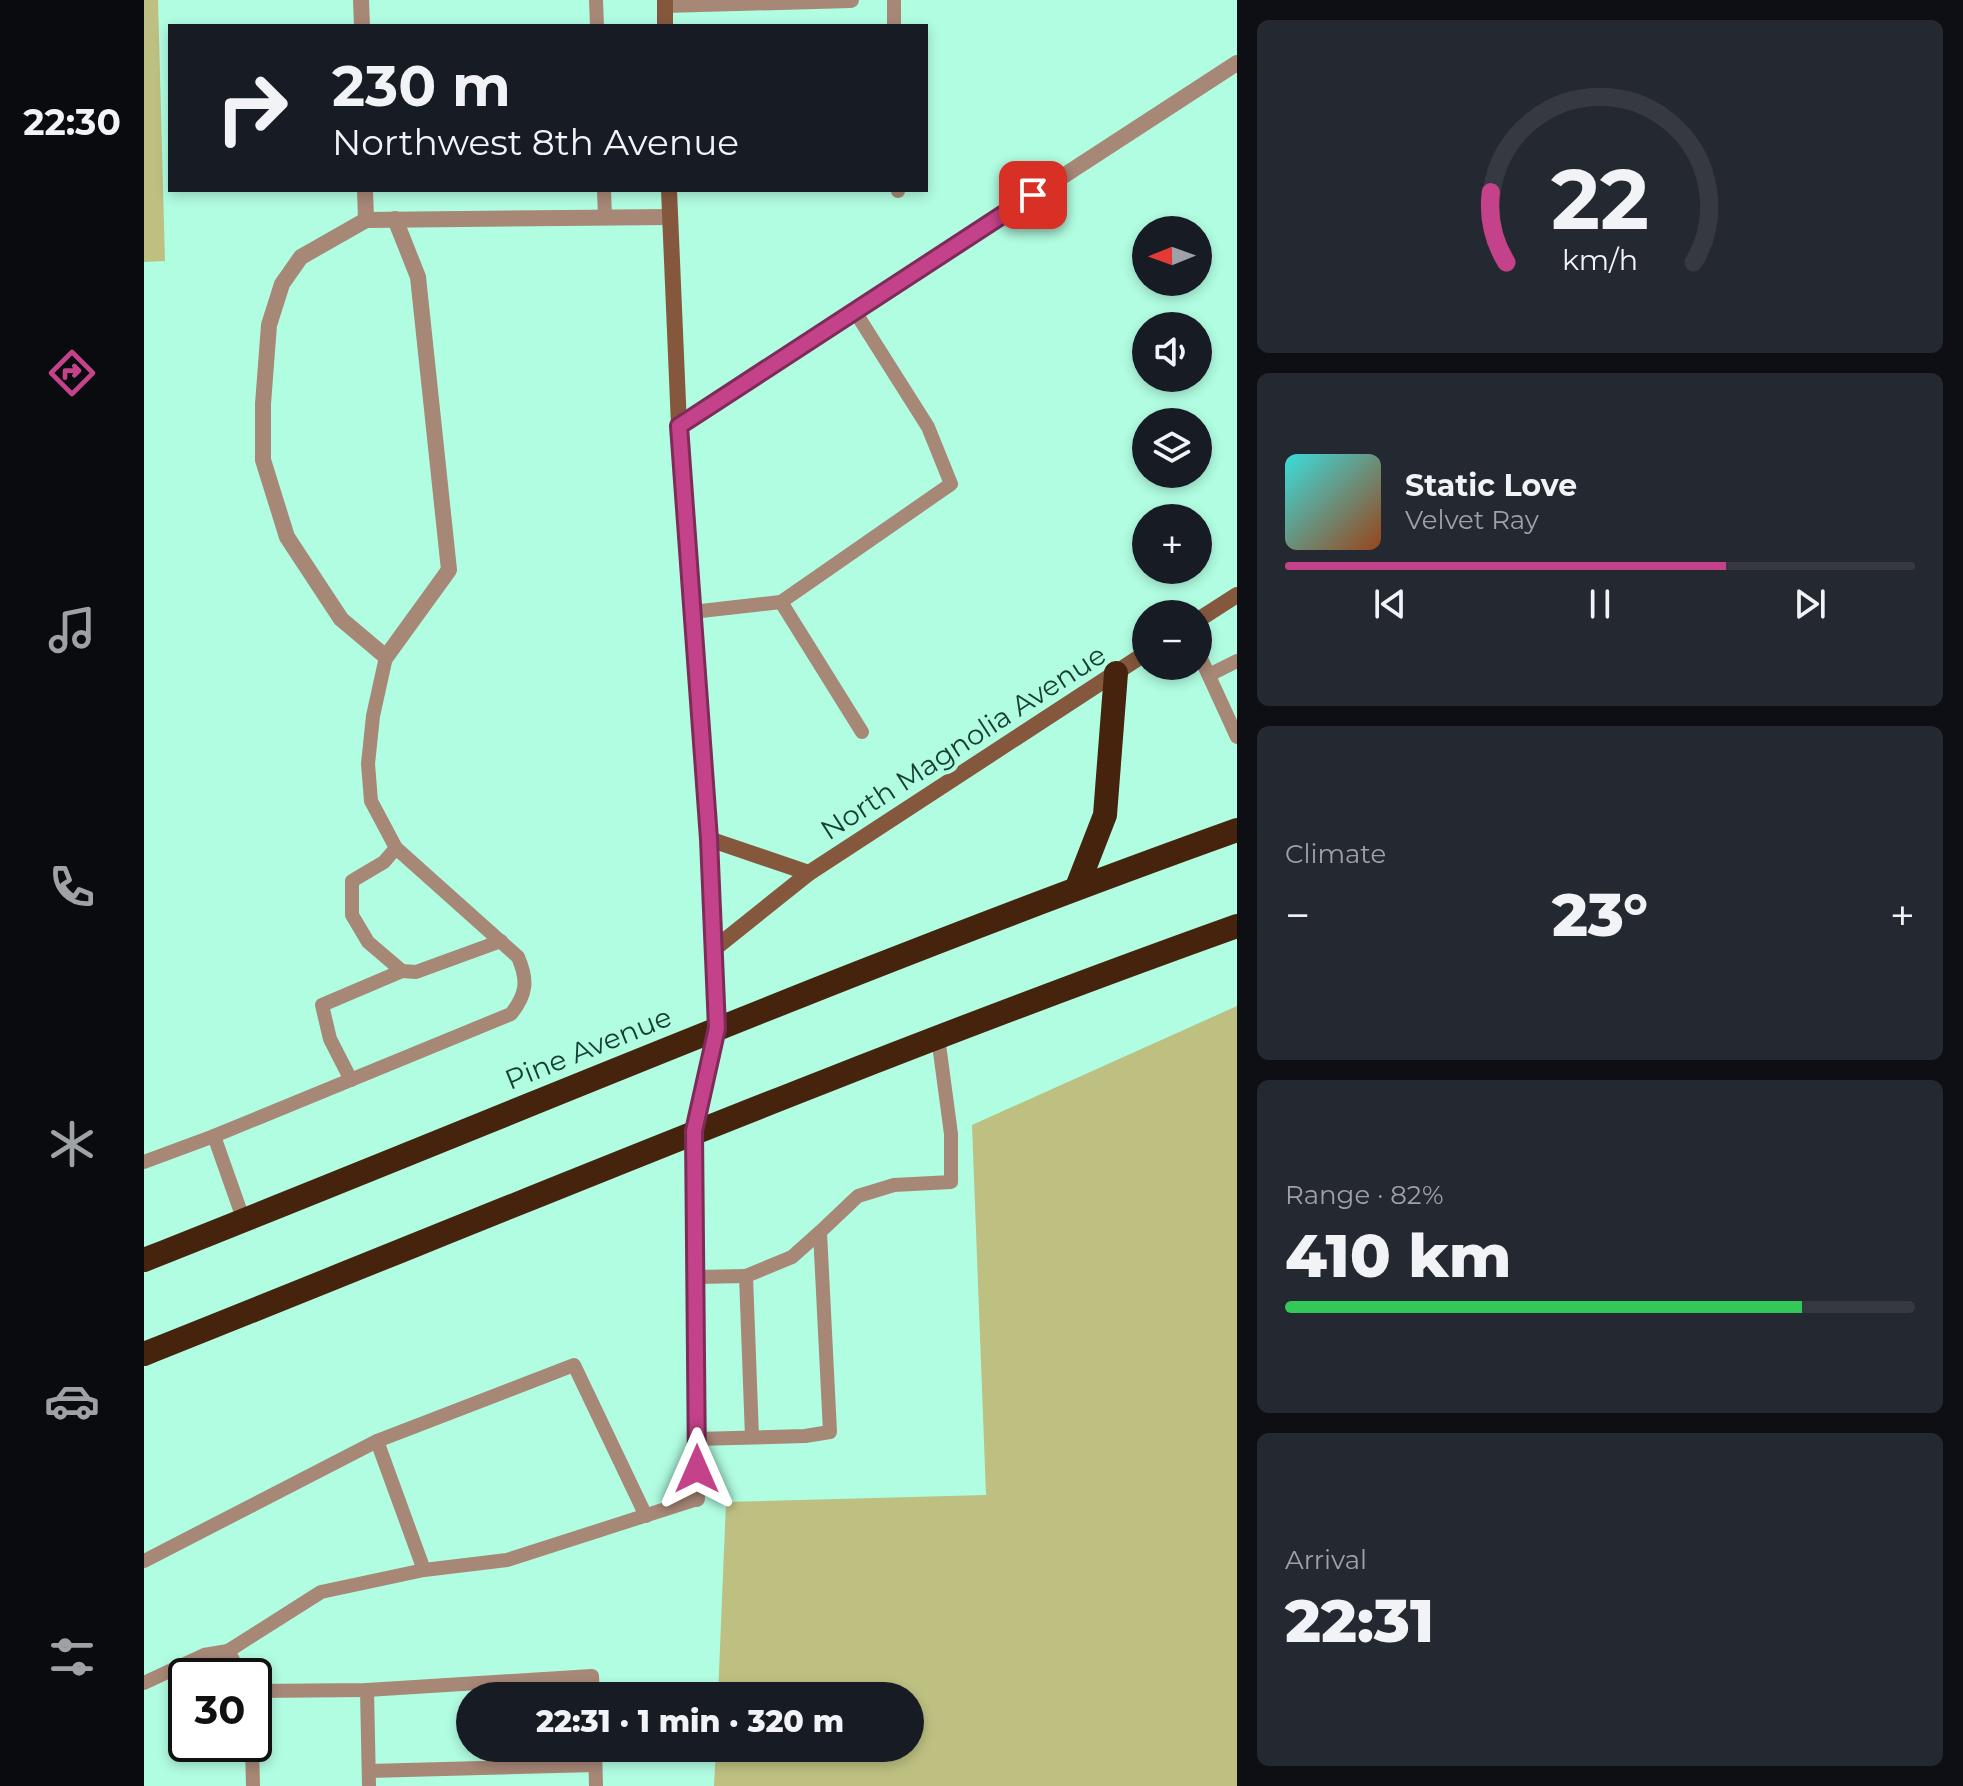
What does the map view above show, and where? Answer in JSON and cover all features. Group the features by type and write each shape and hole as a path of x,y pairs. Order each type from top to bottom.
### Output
{"highway":[{"path":"1077,887 1105,815 1116,673"},
{"name":"Pine Avenue","path":"144,1260 717,1028 1077,887 1237,830"},
{"path":"144,1354 694,1131 1237,926"}],"street":[{"path":"361,0 362,24"},
{"path":"665,24 665,2 851,0"},
{"path":"679,426 1237,63"},
{"path":"365,192 366,220"},
{"path":"669,192 679,426 709,839 717,1028 694,1131 697,1499"},
{"path":"395,219 418,277 449,570 386,657 341,619 287,537 263,460 263,404 269,325 282,284 301,257 366,220 395,219 670,217"},
{"path":"1212,611 1237,595"},
{"name":"North Magnolia Avenue","path":"714,949 809,873 1132,662"},
{"name":"North Magnolia Avenue","path":"709,839 809,873"}],"lane":[{"path":"596,0 597,24"},
{"path":"894,0 894,24"},
{"path":"604,192 605,217"},
{"path":"692,612 781,602 951,484 928,427 854,310"},
{"path":"781,602 862,732"},
{"path":"144,1162 511,1014 522,1001 526,976 518,957 396,848 371,801 368,764 373,716 386,657"},
{"path":"1212,674 1237,661"},
{"path":"1211,680 1235,728"},
{"path":"396,848 384,862 352,881 352,915 368,942 402,971"},
{"path":"351,1080 330,1039 322,1005 402,971 416,972 501,941"},
{"path":"696,1277 746,1276 792,1257 858,1196 894,1185 951,1182 951,1134 938,1037"},
{"path":"214,1136 244,1221"},
{"path":"696,1439 805,1436 830,1432 820,1232"},
{"path":"746,1276 752,1437"},
{"path":"144,1561 377,1441 574,1365 646,1516"},
{"path":"377,1441 424,1570"},
{"path":"144,1683 204,1655 228,1651 321,1592 424,1570 507,1560 697,1499"},
{"path":"228,1651 232,1658"},
{"path":"496,1682 592,1676 592,1682"},
{"path":"272,1691 367,1690 456,1684"},
{"path":"367,1690 369,1778 595,1765 596,1786"},
{"path":"252,1762 253,1786"}],"green space":[{"path":"144,0 158,0 165,261 144,262"},
{"path":"1237,1006 1237,1786 714,1786 715,1762 924,1762 924,1682 719,1682 726,1502 986,1495 972,1125"}],"route":[{"path":"697,1469 694,1131 717,1028 709,839 679,426 1033,195"}]}
